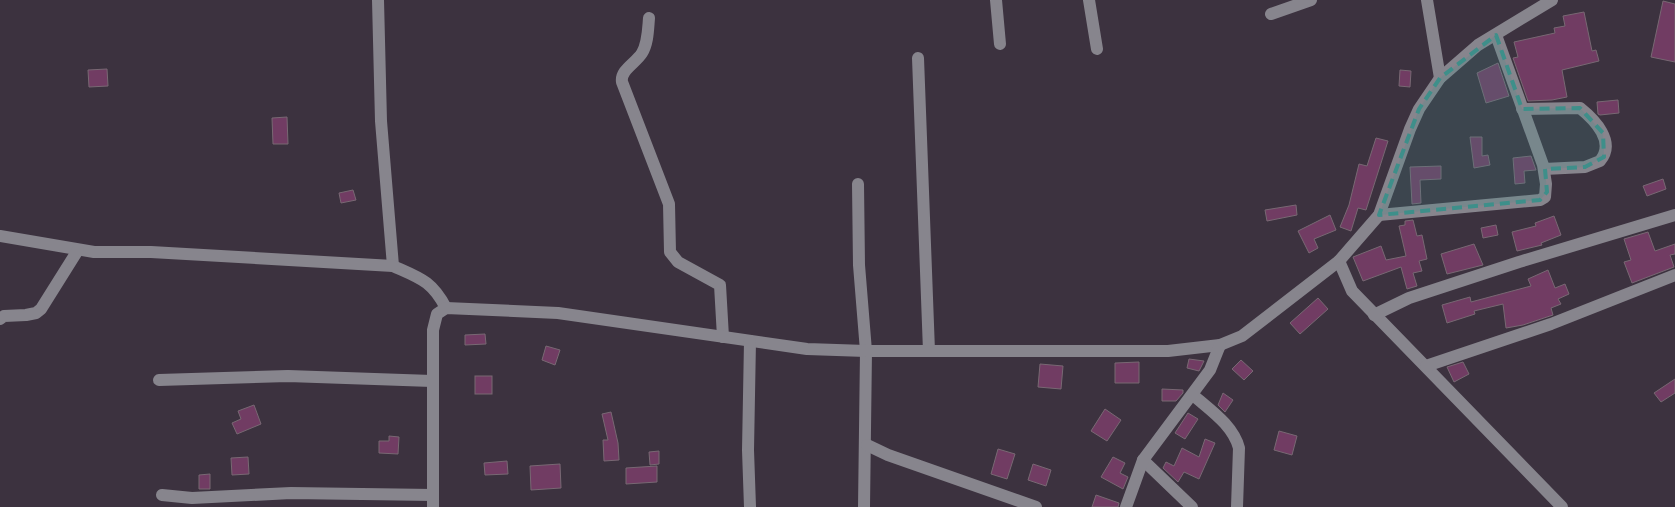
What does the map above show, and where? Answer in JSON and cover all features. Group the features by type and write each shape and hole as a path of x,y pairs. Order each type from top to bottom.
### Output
{"street":[{"path":"378,0 381,121 394,266"},
{"path":"996,0 1000,44"},
{"path":"1089,0 1097,49"},
{"path":"1271,14 1311,0"},
{"path":"1426,0 1440,78"},
{"path":"162,496 192,498 291,493 434,501 433,330 437,314 446,308 558,313 808,349 866,351 1168,351 1220,345 1242,336 1339,261 1379,216 1410,129 1419,109 1440,78 1462,58 1552,0"},
{"path":"650,18 647,42 642,53 624,73 622,82 669,204 670,252 678,262 720,285 723,337"},
{"path":"1379,216 1540,200 1547,192 1544,169 1496,35"},
{"path":"918,58 929,351"},
{"path":"1522,109 1580,108 1592,118 1603,133 1606,147 1600,161 1585,167 1544,169"},
{"path":"858,184 860,265 866,351 867,445 864,507"},
{"path":"1374,315 1409,298 1519,262 1675,215"},
{"path":"0,236 94,252 151,252 394,266 429,282 437,291 446,308"},
{"path":"0,320 4,316 36,313 42,309 78,250"},
{"path":"1339,261 1352,291 1562,507"},
{"path":"1426,366 1551,324 1675,275"},
{"path":"750,341 748,450 750,507"},
{"path":"1126,507 1143,460 1213,364 1220,345"},
{"path":"159,380 288,376 432,380"},
{"path":"1192,395 1224,422 1237,440 1239,448 1238,507"},
{"path":"867,445 1036,507"},
{"path":"1143,460 1192,507"}],"highlighted area":[{"path":"1496,35 1522,109 1580,108 1603,133 1604,157 1585,167 1545,169 1547,192 1540,200 1379,215 1419,109 1440,78"}],"building":[{"path":"1663,1 1675,4 1675,62 1651,57"},
{"path":"1584,12 1592,51 1596,50 1599,61 1562,70 1567,97 1528,101 1513,58 1518,57 1514,42 1555,33 1554,28 1565,26 1563,16"},
{"path":"1498,63 1509,96 1486,103 1477,73"},
{"path":"107,69 108,86 89,87 88,70"},
{"path":"1400,70 1411,71 1410,87 1399,86"},
{"path":"1618,100 1619,113 1598,114 1597,102"},
{"path":"287,117 288,144 273,144 272,118"},
{"path":"1470,137 1482,137 1482,156 1488,155 1490,165 1474,168"},
{"path":"1376,138 1388,141 1366,210 1358,208 1351,231 1340,227 1349,205 1359,164 1367,166"},
{"path":"1531,156 1536,170 1524,171 1525,183 1515,184 1513,158"},
{"path":"1441,166 1441,179 1420,180 1421,203 1412,204 1410,167"},
{"path":"1663,179 1666,189 1647,196 1643,186"},
{"path":"353,190 356,200 341,203 339,193"},
{"path":"1296,205 1297,215 1267,221 1265,210"},
{"path":"1330,215 1336,230 1314,239 1318,248 1309,253 1298,231"},
{"path":"1554,216 1561,235 1541,243 1542,245 1517,251 1512,232 1536,226 1535,223"},
{"path":"1413,220 1417,236 1422,235 1427,259 1419,261 1422,271 1413,273 1417,286 1407,289 1401,267 1363,281 1353,257 1381,246 1386,260 1406,256 1399,226 1405,225 1405,221"},
{"path":"1496,225 1498,235 1483,238 1481,228"},
{"path":"1648,232 1655,251 1675,244 1675,254 1670,255 1674,267 1632,283 1624,262 1631,260 1624,239"},
{"path":"1474,244 1483,265 1447,274 1441,254"},
{"path":"1548,270 1555,288 1565,284 1569,294 1558,299 1561,304 1551,308 1553,315 1523,325 1506,328 1503,304 1474,311 1475,314 1447,323 1442,305 1470,297 1471,302 1531,286 1528,279"},
{"path":"1318,298 1328,309 1300,334 1290,323"},
{"path":"485,334 486,344 465,345 465,335"},
{"path":"546,346 560,350 555,365 542,360"},
{"path":"1189,359 1204,361 1199,371 1187,368"},
{"path":"1241,360 1253,371 1244,380 1232,369"},
{"path":"1139,362 1139,383 1115,383 1115,363"},
{"path":"1463,362 1469,374 1454,382 1447,367"},
{"path":"1040,364 1063,366 1061,389 1038,387"},
{"path":"475,376 492,376 492,394 475,394"},
{"path":"1675,379 1675,393 1661,402 1654,393"},
{"path":"1162,389 1183,390 1183,393 1176,401 1162,401"},
{"path":"1223,393 1233,400 1225,412 1218,405"},
{"path":"254,405 261,424 237,434 232,423 241,419 238,411"},
{"path":"1105,409 1121,420 1107,441 1091,431"},
{"path":"611,412 618,443 619,460 604,461 603,440 608,440 602,414"},
{"path":"1188,413 1198,419 1185,439 1175,433"},
{"path":"1279,431 1297,436 1292,455 1274,450"},
{"path":"389,436 399,437 398,454 379,453 379,441 389,441"},
{"path":"1205,439 1215,443 1199,479 1184,472 1178,482 1163,468 1166,462 1174,466 1182,448 1199,457"},
{"path":"998,449 1015,454 1007,479 991,474"},
{"path":"659,451 659,464 650,465 649,452"},
{"path":"248,457 249,474 232,475 231,458"},
{"path":"1113,457 1125,463 1120,473 1128,477 1123,489 1101,477"},
{"path":"507,461 508,474 485,475 484,463"},
{"path":"560,464 561,488 531,490 530,466"},
{"path":"1033,464 1051,470 1046,486 1028,480"},
{"path":"657,466 657,482 626,484 626,468"},
{"path":"210,474 210,489 199,489 199,475"},
{"path":"1096,495 1119,503 1118,507 1092,507"}]}
